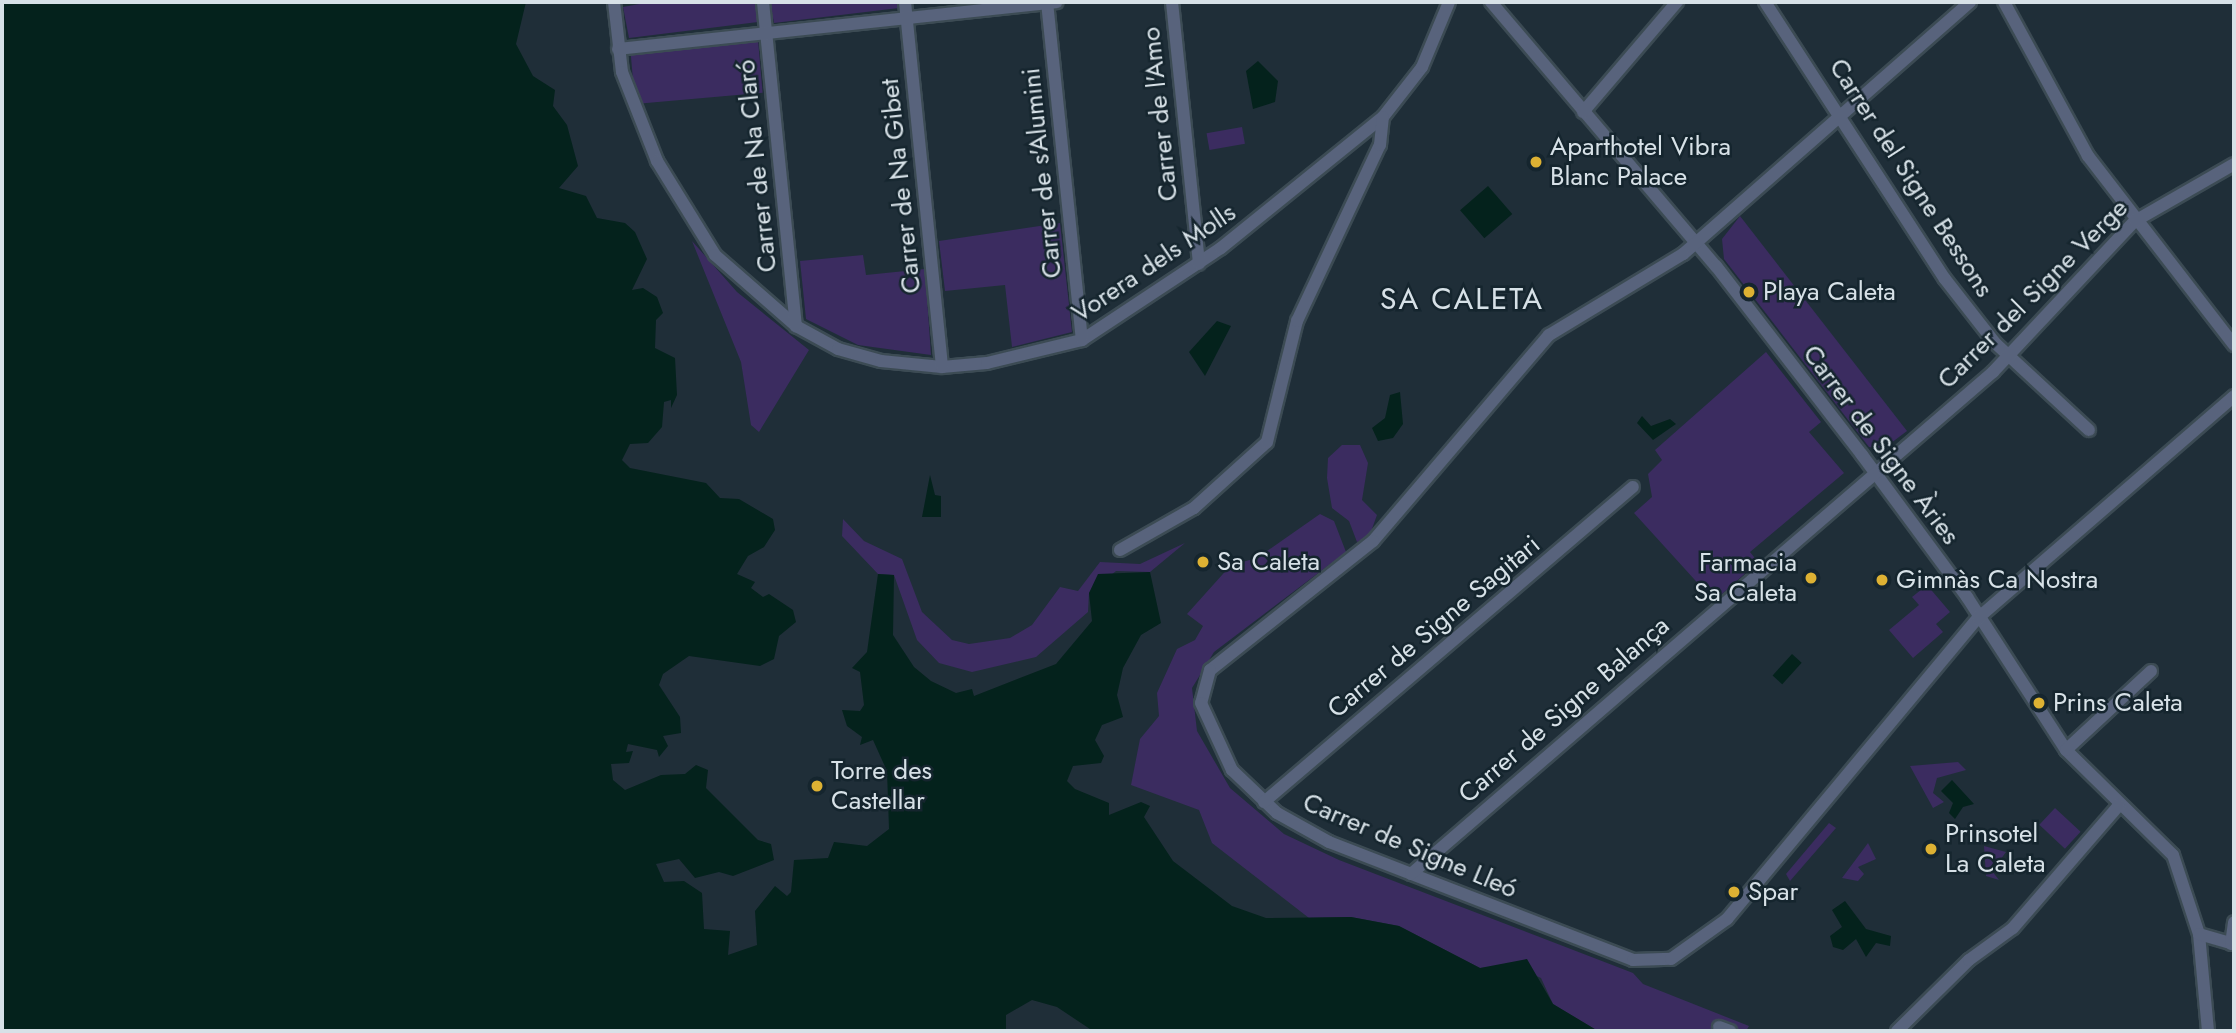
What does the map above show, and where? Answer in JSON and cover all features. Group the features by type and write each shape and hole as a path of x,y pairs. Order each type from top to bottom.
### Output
{"street":[{"name":"Vorera dels Molls","path":"614,2 618,49 656,161 715,255 796,326 881,361 942,367 987,363 1082,340 1199,264 1383,117 1422,67 1449,2"},
{"name":"Carrer de Na Claró","path":"763,2 796,326"},
{"name":"Carrer de Na Gibet","path":"905,2 942,367"},
{"name":"Carrer de s'Alumini","path":"1047,2 1082,340"},
{"path":"618,49 1056,2"},
{"name":"Carrer de l'Amo","path":"1172,2 1199,264"},
{"name":"Carrer de Signe Àries","path":"1491,2 1697,243 1876,473 2066,750 2119,805 2173,855 2199,934 2208,1031"},
{"path":"1583,112 1677,2"},
{"name":"Carrer del Signe Bessons","path":"1765,2 1945,279 2009,356 2089,430"},
{"name":"Carrer de Signe Lleó","path":"1970,2 1838,113 1697,243 1549,335 1373,541 1210,670 1201,702 1207,724 1232,770 1264,802 1329,842 1633,960 1671,959 1727,919 1978,618 2234,396"},
{"path":"2004,2 2050,95 2135,221 2186,274 2234,345"},
{"path":"1120,550 1194,508 1265,446 1274,428 1297,321 1380,145 1383,117"},
{"name":"Carrer del Signe Verge","path":"1876,473 2009,356 2135,221 2234,164"},
{"name":"Carrer de Signe Balança","path":"1411,874 1762,568 1876,473"},
{"name":"Carrer de Signe Sagitari","path":"1264,802 1633,487"},
{"path":"2066,750 2151,671"},
{"path":"1897,1031 1969,960 2013,928 2119,805"},
{"path":"2199,934 2233,944 2234,922"}],"shaded area":[{"path":"2,2 526,2 516,44 533,76 555,90 553,106 567,125 578,166 559,188 586,196 597,218 625,223 635,232 647,259 632,290 643,288 657,297 663,313 656,320 655,348 675,358 677,395 671,408 671,400 664,402 662,427 648,443 630,444 622,460 630,468 706,483 720,498 739,499 773,519 775,530 764,547 748,556 737,574 755,582 751,588 763,597 769,594 793,610 796,622 779,636 774,659 760,666 689,656 663,674 659,685 680,717 681,733 663,736 668,746 659,757 657,750 628,744 626,752 633,751 629,763 611,764 613,780 625,790 661,775 685,774 696,765 708,770 706,788 758,840 771,844 774,860 733,876 719,872 695,878 679,859 656,864 664,882 684,881 702,893 704,929 730,931 728,955 757,945 755,911 775,886 787,896 791,892 794,860 828,858 834,842 867,846 889,829 887,771 873,740 860,745 862,737 847,726 842,710 860,711 864,705 860,672 852,668 867,652 878,574 894,575 893,635 914,667 931,681 956,693 972,689 974,696 1056,664 1092,621 1089,593 1098,574 1150,572 1161,623 1141,635 1123,668 1117,695 1123,717 1102,725 1095,740 1104,756 1101,763 1073,766 1067,781 1075,789 1109,803 1109,815 1141,802 1150,806 1144,817 1173,861 1232,906 1266,918 1351,917 1399,926 1480,968 1527,959 1553,1004 1598,1031 1093,1031 1057,1007 1032,1000 1006,1015 1006,1031 2,1031"},
{"path":"650,2 756,2 758,22 629,38 623,7"},
{"path":"770,2 899,2 899,8 774,23"},
{"path":"758,40 763,93 635,104 630,51"},
{"path":"1258,61 1278,81 1275,102 1253,109 1246,71"},
{"path":"1242,127 1245,144 1209,150 1207,133"},
{"path":"1488,186 1512,214 1484,238 1460,210"},
{"path":"1740,216 1907,431 1883,449 1869,447 1724,259 1722,239"},
{"path":"1060,223 1072,332 1012,347 1005,285 945,291 939,241"},
{"path":"692,241 737,292 809,350 759,432 751,425 741,362"},
{"path":"863,255 866,275 925,269 931,355 858,345 806,319 800,261"},
{"path":"1217,321 1231,326 1205,376 1189,352"},
{"path":"1766,352 1821,422 1809,432 1844,473 1750,552 1758,562 1714,601 1634,513 1652,497 1648,474 1662,460 1655,450"},
{"path":"1400,392 1403,424 1393,438 1378,441 1372,428 1385,418 1390,395"},
{"path":"1642,416 1651,426 1670,419 1676,424 1653,440 1637,423"},
{"path":"1342,445 1360,445 1368,463 1362,500 1377,515 1369,537 1357,542 1349,521 1332,508 1327,478 1328,458"},
{"path":"930,475 935,495 941,496 941,517 922,517"},
{"path":"1320,514 1334,521 1346,552 1214,652 1192,688 1197,731 1230,788 1284,834 1339,860 1633,973 1643,984 1749,1026 1746,1031 1598,1031 1553,1004 1541,978 1514,966 1480,968 1399,926 1351,917 1309,918 1212,843 1199,810 1131,785 1140,739 1159,716 1157,693 1177,649 1195,640 1203,626 1187,614 1231,565 1257,558"},
{"path":"843,519 864,541 902,559 922,612 952,640 969,644 1010,638 1032,625 1060,587 1078,591 1100,562 1140,564 1185,543 1150,572 1116,571 1089,593 1088,612 1036,657 972,672 939,663 917,640 894,575 878,574 842,536"},
{"path":"1927,585 1950,612 1936,624 1943,632 1913,658 1889,630 1919,605 1912,597"},
{"path":"1792,654 1802,663 1782,684 1773,676"},
{"path":"1958,762 1966,770 1937,778 1933,793 1944,802 1933,808 1910,766"},
{"path":"1952,780 1974,804 1963,807 1955,819 1949,813 1953,803 1941,791"},
{"path":"2055,808 2081,832 2065,849 2039,825"},
{"path":"1829,823 1836,828 1790,881 1786,874"},
{"path":"1868,843 1876,859 1858,867 1864,874 1858,881 1842,878"},
{"path":"1984,846 2006,852 1992,871 1999,880 1986,876"},
{"path":"1845,901 1866,929 1891,936 1890,946 1876,943 1866,957 1856,939 1843,950 1833,947 1830,936 1842,927 1832,910"}],"place":[{"name":"Aparthotel Vibra Blanc Palace","path":"1536,162"},
{"name":"Playa Caleta","path":"1749,292"},
{"name":"Sa Caleta","path":"1203,562"},
{"name":"Farmacia Sa Caleta","path":"1811,578"},
{"name":"Gimnàs Ca Nostra","path":"1882,580"},
{"name":"Prins Caleta","path":"2039,703"},
{"name":"Torre des Castellar","path":"817,786"},
{"name":"Prinsotel La Caleta","path":"1931,849"},
{"name":"Spar","path":"1734,892"}],"district":[{"name":"SA CALETA","path":"1462,299"}]}
